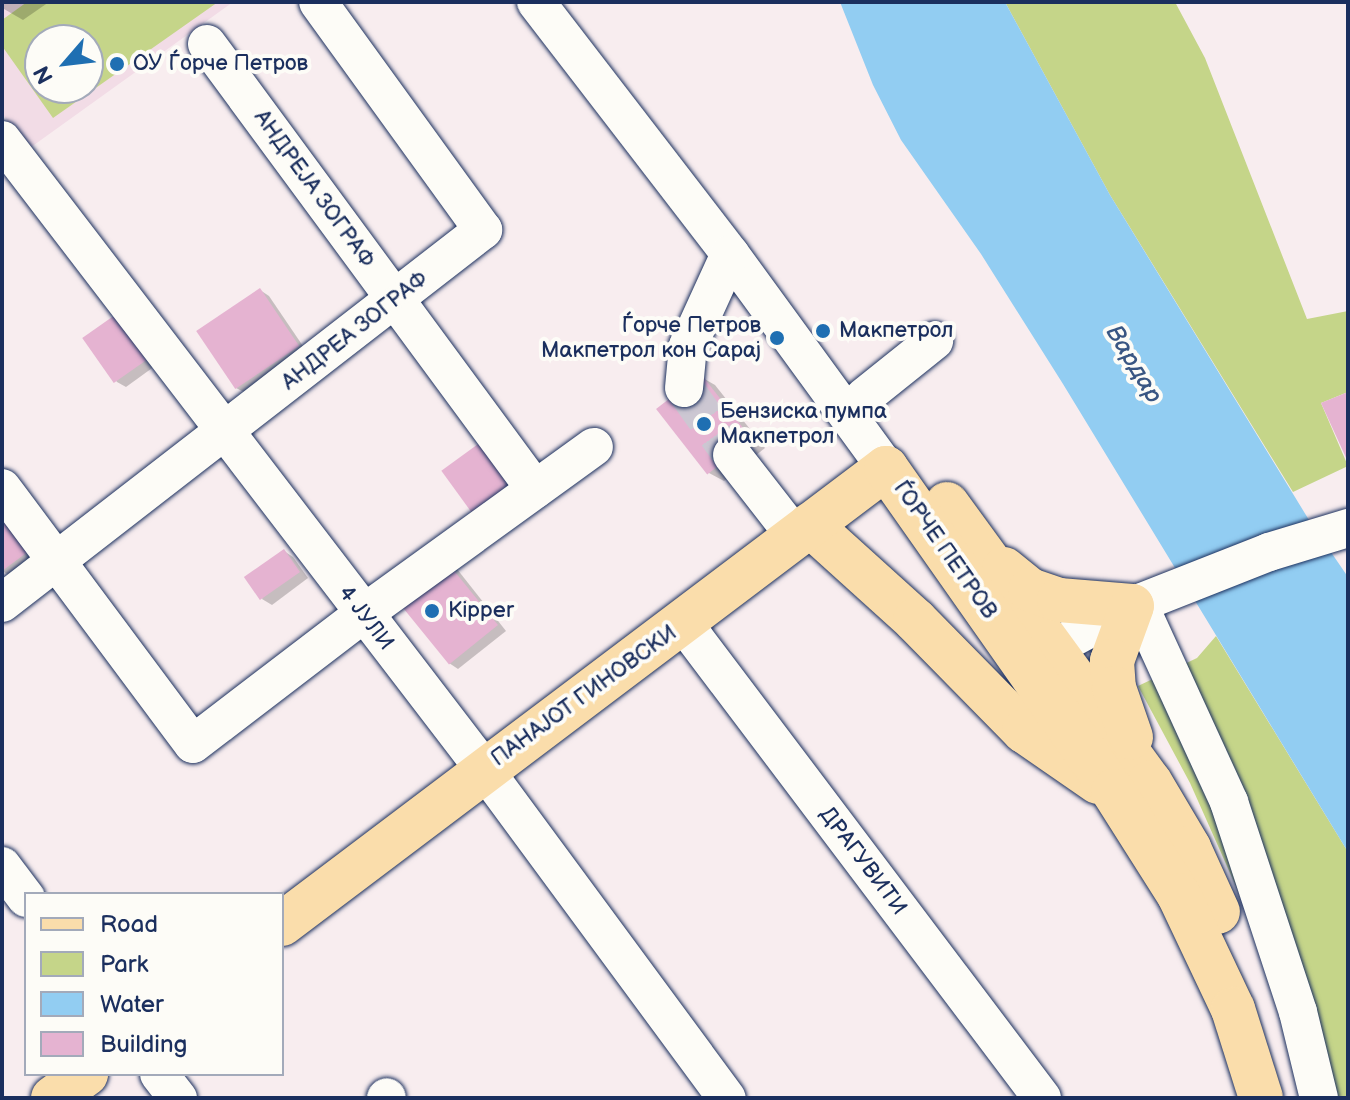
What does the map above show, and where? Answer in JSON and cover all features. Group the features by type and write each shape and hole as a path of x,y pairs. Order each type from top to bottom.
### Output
{"main road":[{"name":"ПАНАЈОТ ГИНОВСКИ","path":"284,922 897,461"},
{"name":"ЃОРЧЕ ПЕТРОВ","path":"897,461 984,552 1038,655"},
{"name":"ЃОРЧЕ ПЕТРОВ","path":"897,461 1132,786 1189,848 1225,925 1260,1013 1286,1098"},
{"path":"802,531 915,620 1024,731 1054,755 1132,786"},
{"path":"984,552 1030,590 1081,603 1141,602 1112,661 1132,786"},
{"name":"ЃОРЧЕ ПЕТРОВ","path":"1132,786 1233,1009 1261,1098"},
{"path":"53,1098 83,1076"}],"street":[{"name":"АНДРЕА ЗОГРАФ","path":"2,603 483,230 318,2"},
{"name":"ЃОРЧЕ ПЕТРОВ","path":"536,2 730,254 897,461"},
{"name":"ЃОРЧЕ ПЕТРОВ","path":"568,2 864,397 897,461"},
{"name":"АНДРЕЈА ЗОГРАФ","path":"207,44 535,489"},
{"name":"4 ЈУЛИ","path":"2,140 222,433 484,769 727,1098"},
{"path":"684,388 688,346 730,254"},
{"path":"864,397 934,341"},
{"path":"2,488 193,744 363,614 594,447"},
{"path":"732,455 802,531"},
{"path":"1038,655 1141,602 1255,557 1346,528"},
{"path":"1141,602 1229,802 1298,1012 1319,1098"},
{"name":"ДРАГУВИТИ","path":"684,624 1042,1098"},
{"path":"2,866 24,895"},
{"path":"161,1076 178,1098"}],"shaded area":[{"name":"ОУ Ѓорче Петров","path":"2,2 233,2 104,95 104,24 24,24 24,104 91,104 27,150 2,113"}],"green space":[{"path":"27,2 218,2 104,82 104,24 24,24 24,77 2,46 2,20"},
{"path":"1005,2 1175,2 1205,58 1307,319 1348,311 1348,392 1321,403 1348,466 1293,492 1110,195"},
{"path":"43,104 73,104 53,118"},
{"path":"1216,636 1348,852 1348,1098 1309,1098 1267,956 1190,783 1138,686 1197,658"}],"water":[{"name":"Вардар","path":"840,2 1005,2 1110,195 1309,520 1348,577 1348,852 1063,384 981,254 901,140 873,85"}],"building":[{"path":"260,288 299,346 235,389 196,331"},
{"path":"115,315 147,360 114,383 82,338"},
{"name":"Бензиска пумпа Макпетрол","path":"701,374 752,439 707,474 656,409"},
{"path":"1348,392 1348,462 1321,403"},
{"path":"485,439 519,485 475,517 441,471"},
{"path":"2,505 33,548 2,571"},
{"path":"284,549 300,572 260,600 244,577"},
{"path":"447,562 498,625 449,665 398,602"}],"tunnel":[{"path":"684,388 732,455"}],"place":[{"name":"ОУ Ѓорче Петров","path":"117,64"},
{"name":"Макпетрол","path":"823,331"},
{"name":"Ѓорче Петров Макпетрол кон Сарај","path":"777,338"},
{"name":"Бензиска пумпа Макпетрол","path":"704,424"},
{"name":"Kipper","path":"432,611"}]}
